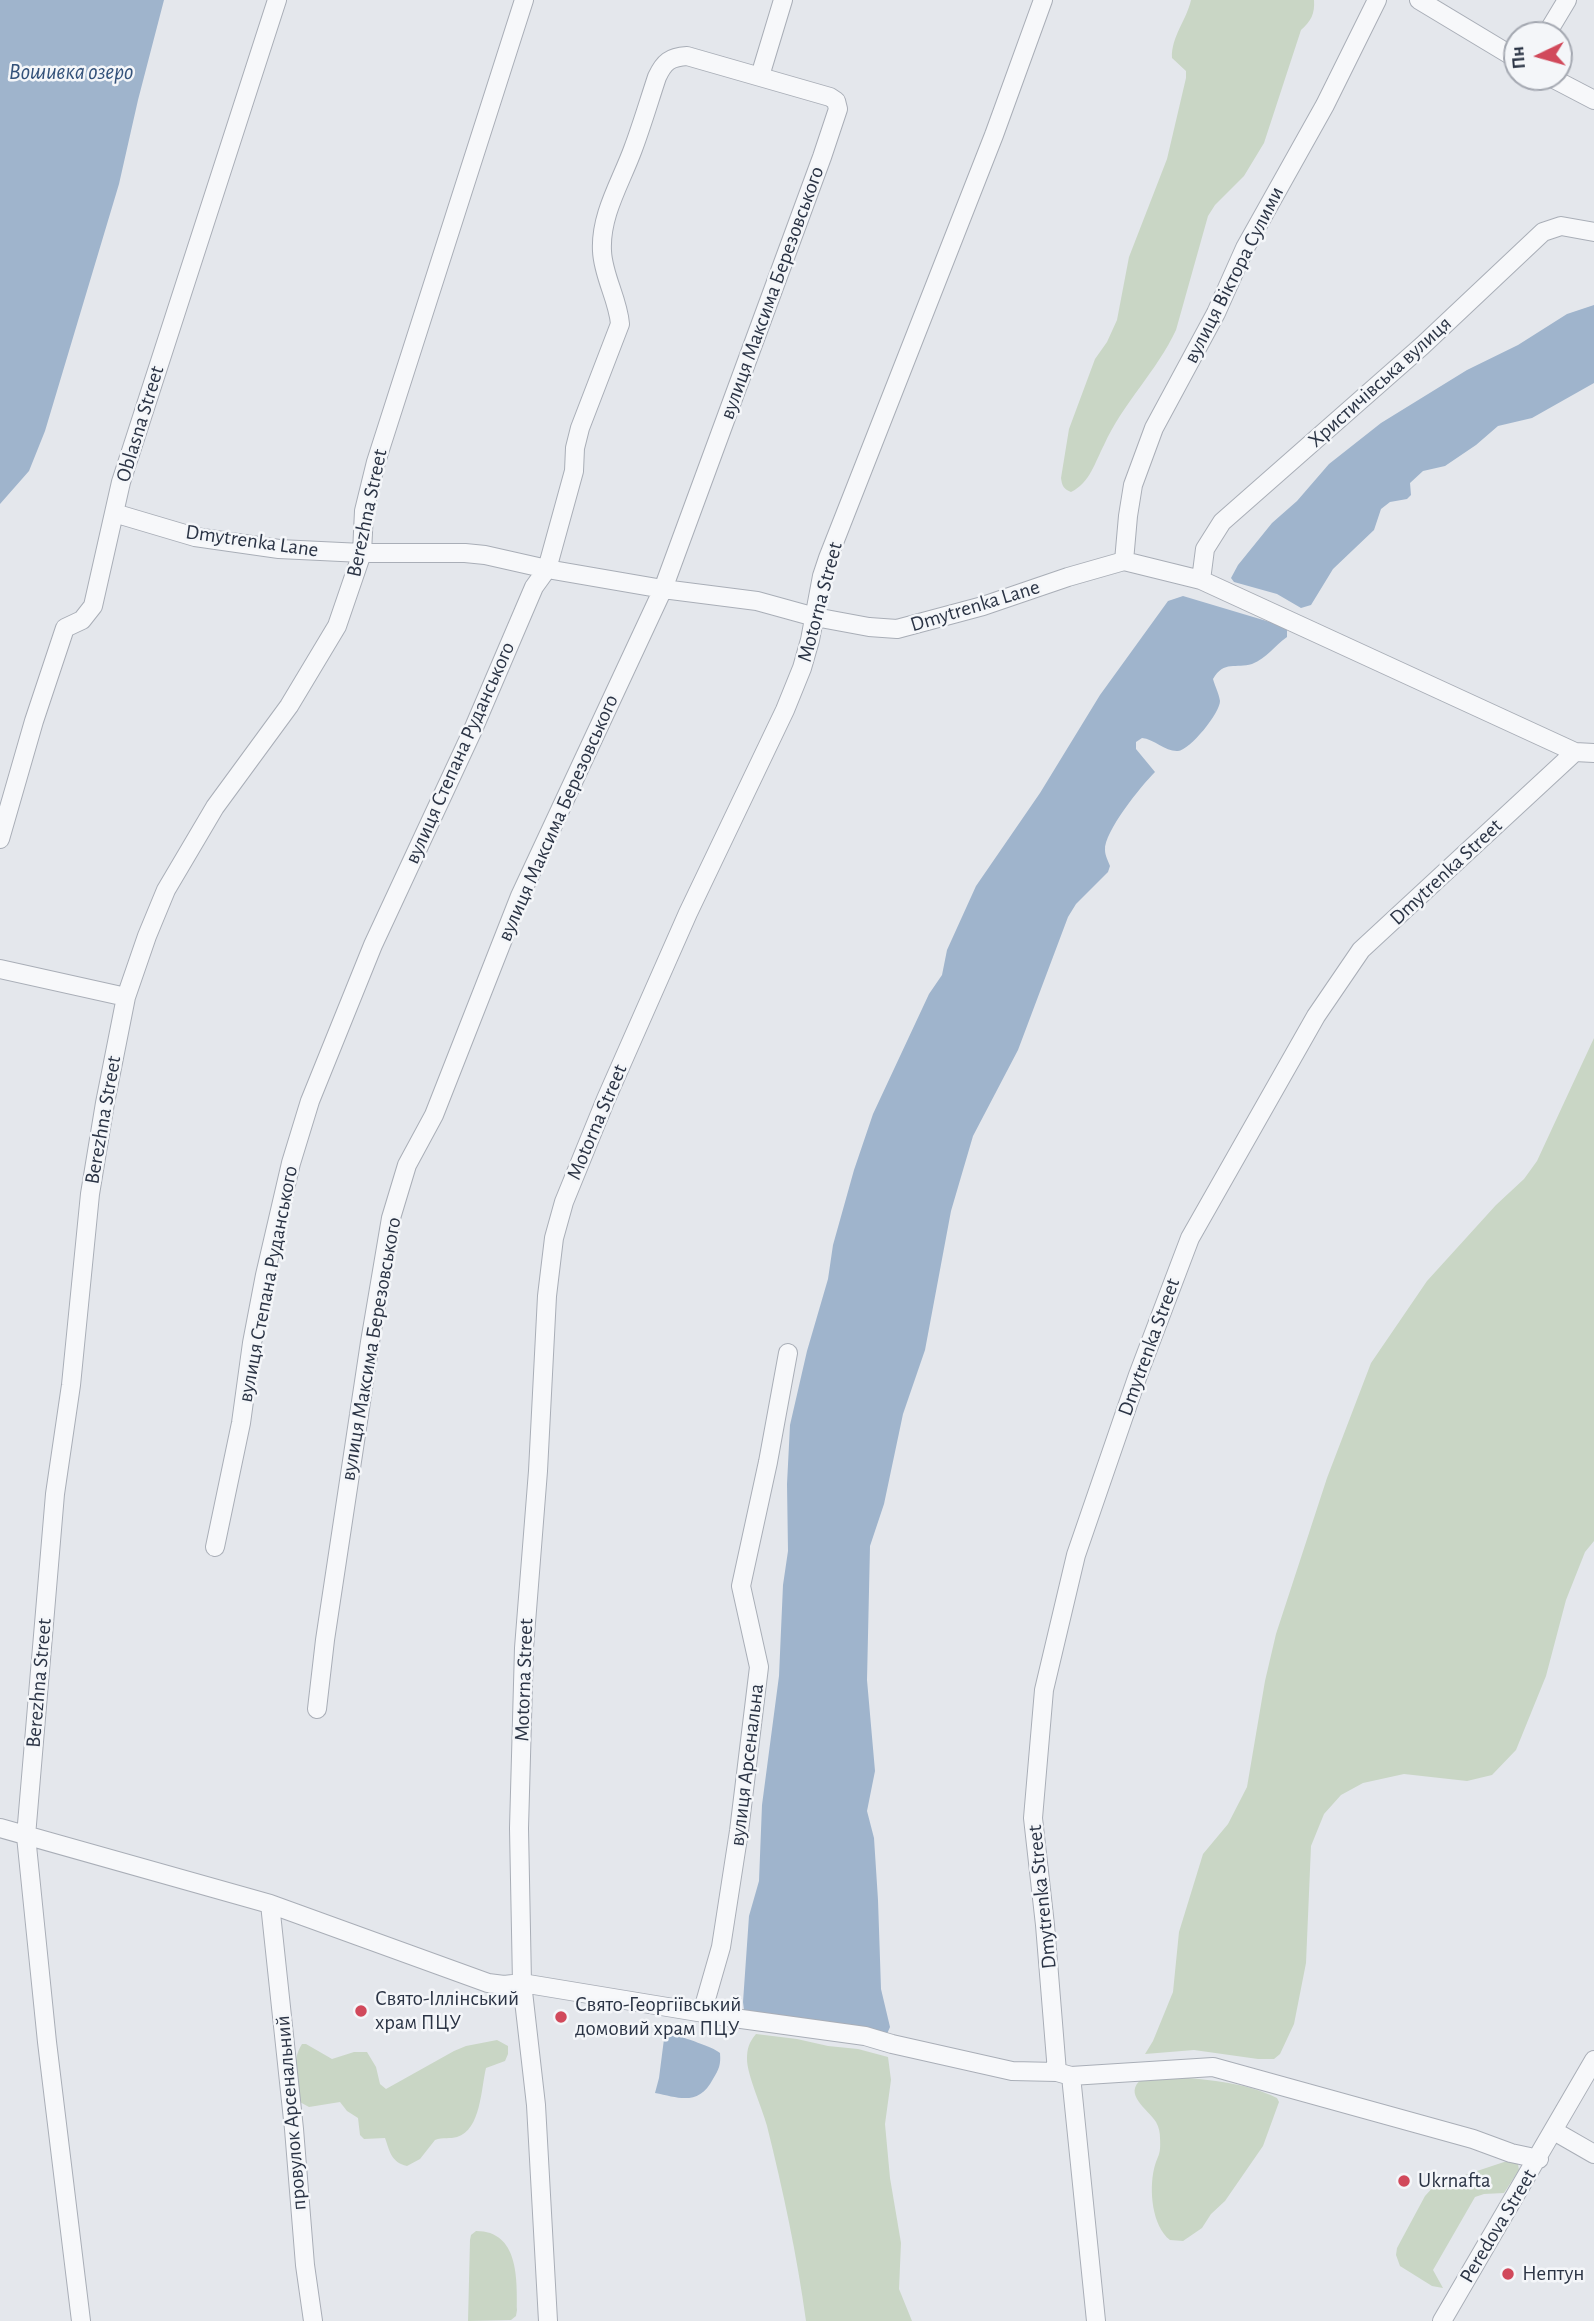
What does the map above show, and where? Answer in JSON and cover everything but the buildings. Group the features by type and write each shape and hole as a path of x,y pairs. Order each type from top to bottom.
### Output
{"street":[{"name":"Oblasna Street","path":"0,839 34,721 65,628 82,620 93,606 121,482 277,0"},
{"name":"Berezhna Street","path":"81,2321 47,2042 26,1836 55,1494 71,1385 90,1194 105,1103 126,997 166,890 215,807 289,706 337,626 362,553 364,511 376,462 524,0"},
{"path":"760,76 783,0"},
{"name":"Motorna Street","path":"548,2321 536,2105 522,1983 519,1828 524,1648 538,1471 547,1296 554,1238 564,1202 611,1087 688,913 785,710 802,668 828,558 994,135 1043,0"},
{"name":"вулиця Віктора Сулими","path":"1124,561 1133,485 1154,428 1216,313 1245,247 1325,105 1377,0"},
{"path":"1419,0 1503,51"},
{"path":"1554,21 1567,0"},
{"name":"вулиця Степана Руданського","path":"215,1547 223,1498 241,1423 265,1275 291,1163 310,1101 373,945 472,732 534,587 547,569 574,471 575,448 580,428 620,324 602,251 606,215 634,149 657,77 669,59 687,56 760,76"},
{"name":"вулиця Максима Березовського","path":"317,1709 332,1589 370,1342 391,1217 407,1165 434,1115 520,896 663,589 838,109 836,101 830,97 760,76"},
{"path":"1573,89 1594,100"},
{"name":"Христичівська вулиця","path":"1201,580 1205,549 1222,522 1422,346 1543,232 1561,226 1594,232"},
{"name":"Dmytrenka Lane","path":"114,513 195,537 279,549 362,553 465,552 663,589 758,601 815,617 897,629 983,606 1124,561 1201,580 1575,752 1594,753"},
{"name":"Dmytrenka Street","path":"1096,2321 1033,1818 1044,1690 1076,1555 1138,1375 1190,1238 1316,1016 1361,950 1575,752"},
{"path":"0,969 126,997"},
{"name":"вулиця Арсенальна","path":"702,2013 721,1947 739,1831 759,1668 741,1586 788,1353"},
{"path":"0,1828 270,1904 488,1983 522,1983 702,2013 865,2036 892,2045 1012,2071 1064,2074 1213,2067 1539,2159"},
{"name":"провулок Арсенальний","path":"270,1904 294,2129 305,2265 313,2321"},
{"name":"Peredova Street","path":"1442,2321 1539,2159 1594,2060"},
{"path":"1555,2131 1594,2154"}],"green space":[{"path":"1191,0 1314,0 1314,9 1312,17 1301,30 1264,143 1244,176 1215,205 1208,216 1176,330 1112,430 1087,478 1071,492 1063,487 1061,478 1069,429 1095,359 1117,320 1129,257 1167,159 1186,78 1186,71 1172,58 1172,50"},
{"path":"1594,1038 1594,1541 1585,1552 1566,1600 1546,1676 1516,1750 1492,1775 1467,1781 1404,1774 1363,1783 1341,1795 1324,1814 1311,1846 1306,1963 1294,2024 1280,2054 1274,2059 1194,2050 1145,2054 1173,1992 1179,1932 1203,1854 1228,1824 1247,1787 1276,1634 1327,1478 1371,1363 1427,1281 1496,1205 1524,1179 1537,1161"},
{"path":"756,2034 858,2049 888,2057 891,2080 885,2124 890,2178 901,2243 899,2289 912,2321 806,2321 779,2174 748,2066 748,2049"},
{"path":"497,2040 508,2046 508,2054 505,2061 486,2068 479,2107 471,2126 457,2137 435,2140 420,2159 407,2166 394,2159 385,2138 364,2139 360,2135 358,2118 340,2102 309,2107 298,2101 295,2064 302,2044 332,2059 354,2052 367,2052 376,2067 380,2084 386,2089 454,2051"},
{"path":"1178,2077 1241,2086 1277,2098 1279,2102 1263,2146 1225,2201 1211,2214 1202,2228 1183,2241 1170,2240 1159,2226 1156,2217 1152,2187 1160,2152 1160,2132 1156,2122 1138,2101 1135,2090 1142,2079"},
{"path":"1510,2160 1518,2164 1519,2170 1504,2193 1475,2197 1433,2270 1443,2288 1432,2286 1400,2266 1396,2255 1397,2248 1425,2196 1435,2185"},
{"path":"476,2231 490,2233 501,2239 513,2259 517,2310 516,2316 511,2320 468,2321 470,2240"}],"water":[{"name":"Вошивка озеро","path":"0,0 164,0 119,184 45,431 29,471 0,504"},
{"path":"1594,305 1594,383 1532,418 1498,426 1445,466 1423,471 1410,483 1411,495 1407,499 1390,502 1381,509 1374,530 1333,569 1311,605 1301,608 1277,594 1234,582 1231,578 1238,565 1272,523 1297,501 1329,464 1381,423 1467,370 1518,345 1567,314"},
{"path":"1183,596 1280,625 1287,630 1287,637 1252,664 1226,667 1217,673 1213,679 1220,701 1219,707 1204,730 1183,749 1174,751 1142,738 1136,742 1136,749 1155,772 1110,832 1105,850 1110,866 1108,872 1076,904 1068,917 1018,1050 973,1136 951,1211 925,1350 903,1414 884,1504 870,1546 867,1680 875,1771 867,1811 874,1838 881,1989 890,2027 887,2034 810,2023 780,2015 750,2014 744,2010 743,2002 749,1916 759,1881 762,1805 779,1676 783,1585 788,1551 790,1425 807,1351 828,1279 833,1245 854,1170 873,1114 929,994 942,975 947,950 976,886 1040,793 1100,695 1168,601"},
{"path":"672,2033 720,2053 720,2064 715,2076 708,2088 695,2097 681,2098 655,2093 664,2039 667,2034"}],"place":[{"name":"Свято-Іллінський храм ПЦУ","path":"361,2011"},
{"name":"Свято-Георгіївський домовий храм ПЦУ","path":"561,2017"},
{"name":"Ukrnafta","path":"1404,2181"},
{"name":"Нептун","path":"1508,2274"}]}
